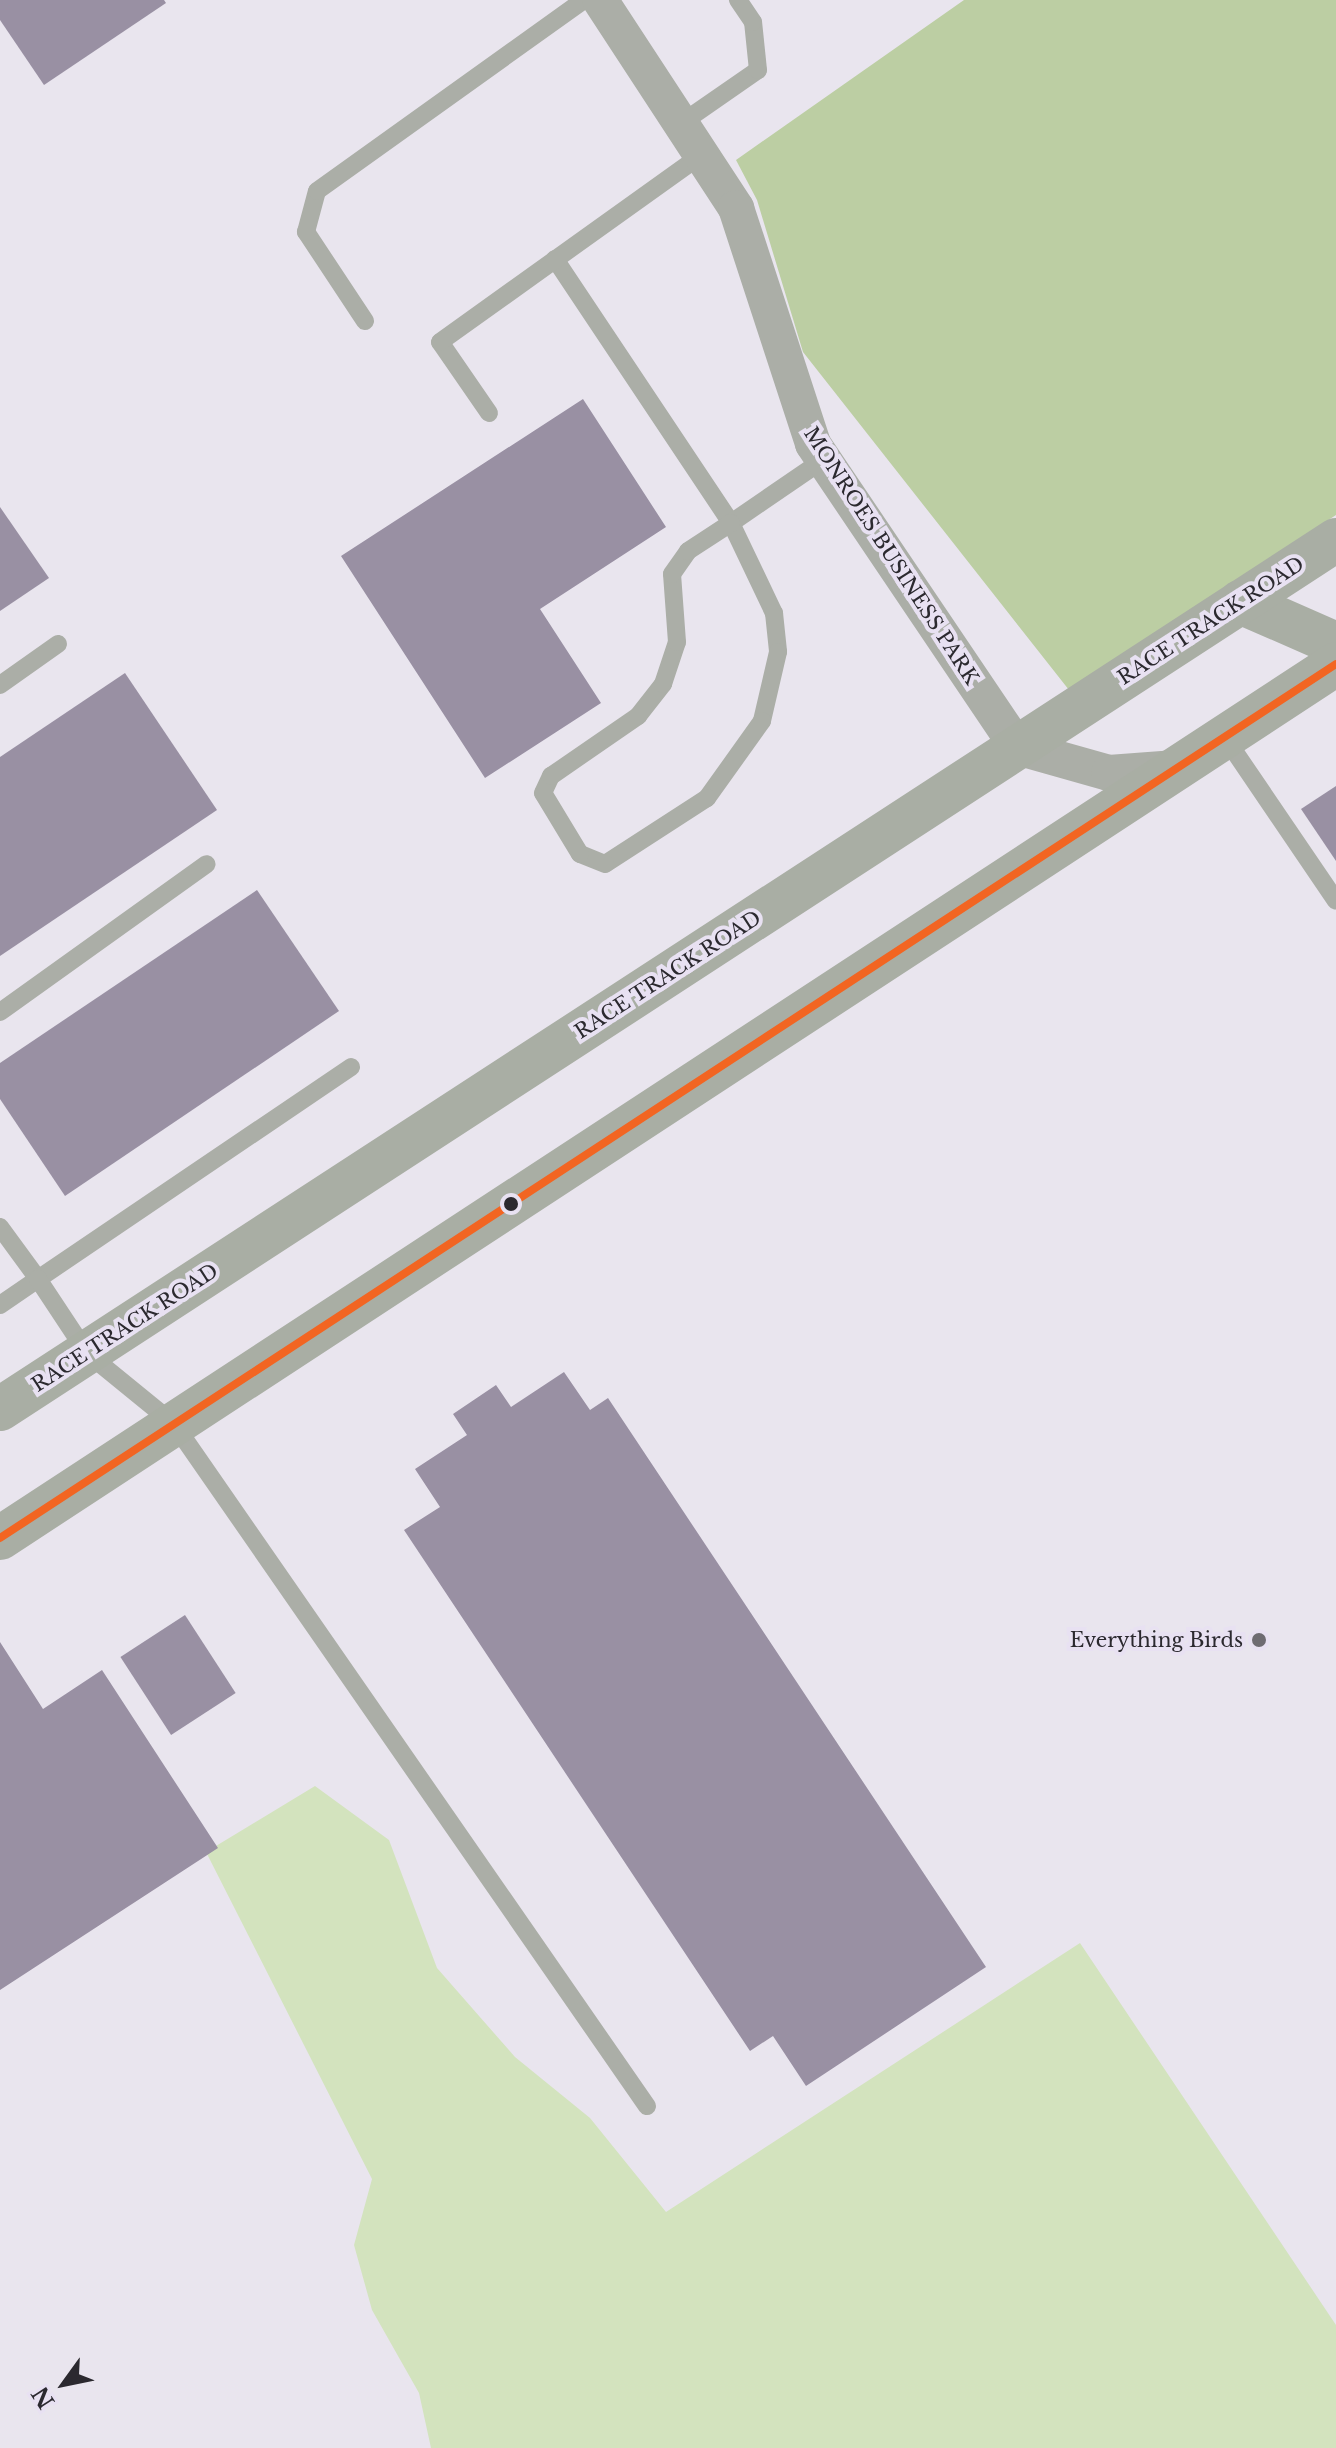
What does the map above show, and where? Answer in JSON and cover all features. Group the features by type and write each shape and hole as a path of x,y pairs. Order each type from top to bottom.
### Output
{"main road":[{"name":"RACE TRACK ROAD","path":"0,1409 1336,540"},
{"path":"1240,602 1336,644"},
{"path":"0,1538 1336,664"}],"street":[{"name":"MONROES BUSINESS PARK","path":"600,0 704,153 736,208 794,402 823,460 1017,747"},
{"path":"1017,747 1109,773 1176,768"}],"lane":[{"path":"365,321 306,232 317,191 584,0"},
{"path":"683,122 758,70 753,22 738,0"},
{"path":"489,413 440,342 704,153"},
{"path":"555,259 731,523 774,613 778,652 762,721 707,798 605,864 580,854 543,793 551,776 638,716 663,684 677,642 672,574 688,551 731,523 823,460"},
{"path":"0,685 58,644"},
{"path":"1224,736 1336,901"},
{"path":"0,1012 207,864"},
{"path":"0,1305 351,1067"},
{"path":"0,1227 87,1353 174,1424 647,2106"}],"green space":[{"path":"964,0 1336,0 1336,515 1069,690 803,352 757,200 736,160"},
{"path":"315,1786 389,1840 437,1968 515,2057 590,2118 666,2212 1080,1943 1336,2325 1336,2448 431,2448 419,2393 372,2310 354,2245 372,2179 206,1852"}],"building":[{"path":"0,0 164,0 166,3 44,85 0,20"},
{"path":"583,399 666,527 540,609 601,703 485,778 341,556"},
{"path":"0,507 49,578 0,611"},
{"path":"125,673 217,810 0,956 0,757"},
{"path":"1336,786 1336,861 1301,809"},
{"path":"257,890 339,1011 65,1196 0,1099 0,1063"},
{"path":"564,1372 590,1410 608,1398 986,1967 806,2086 773,2036 750,2051 404,1530 440,1507 415,1469 467,1435 453,1414 496,1385 511,1407"},
{"path":"185,1615 236,1693 171,1735 120,1657"},
{"path":"0,1642 43,1709 102,1670 218,1848 0,1990"}],"transit line":[{"path":"0,1538 1336,664"}],"place":[{"name":"Everything Birds","path":"1259,1640"}]}
